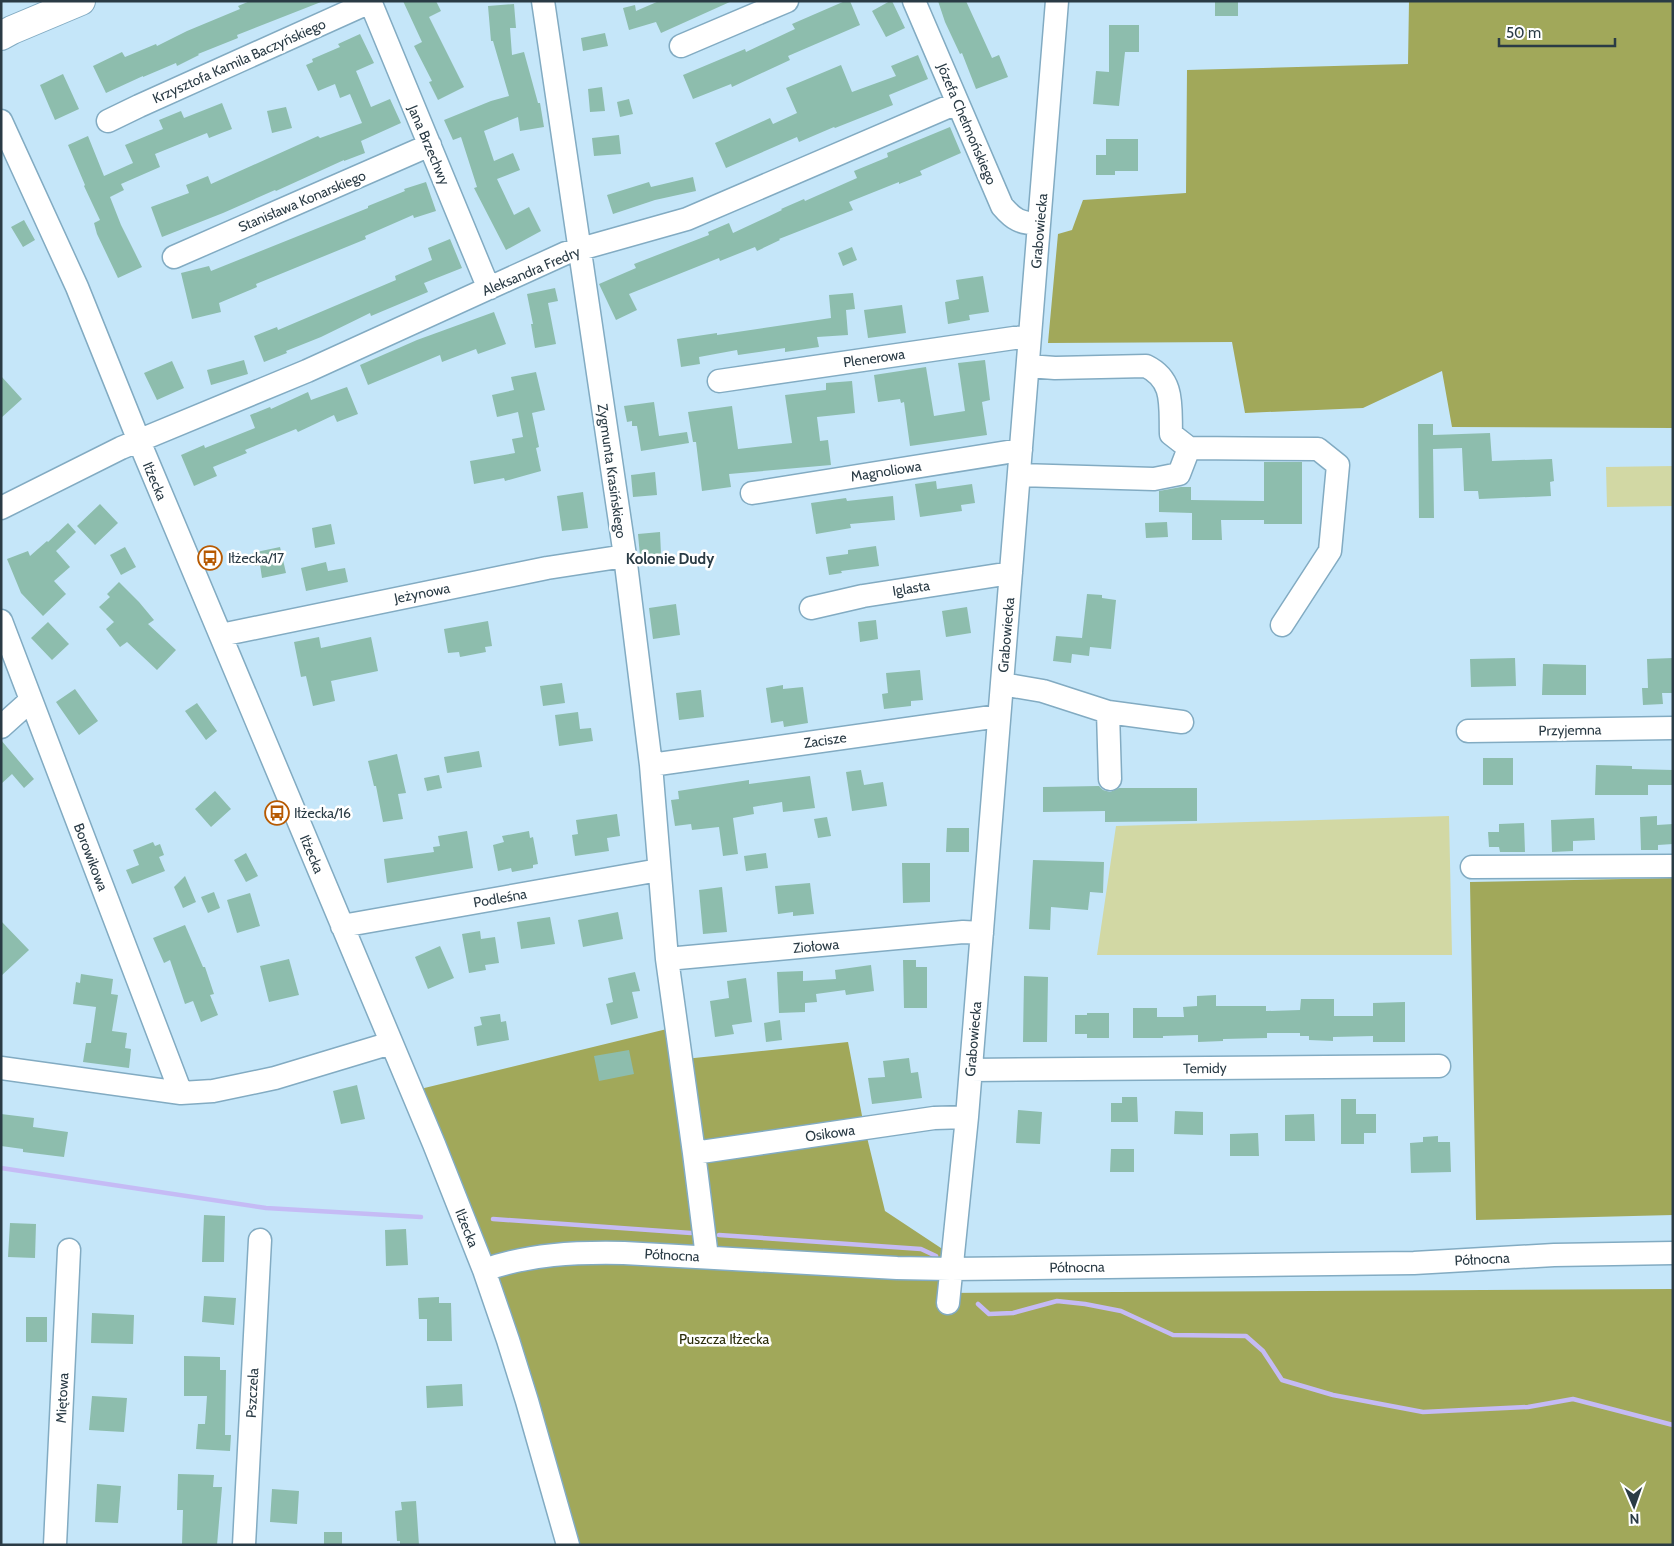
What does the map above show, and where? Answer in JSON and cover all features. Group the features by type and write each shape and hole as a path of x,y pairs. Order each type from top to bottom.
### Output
{"main road":[{"path":"1,36 81,1"}],"street":[{"name":"Zygmunta Krasińskiego","path":"543,1 625,556 651,765 666,951"},
{"path":"681,46 787,1"},
{"name":"Józefa Chełmońskiego","path":"914,1 1002,206 1013,218 1026,224 1039,224"},
{"name":"Grabowiecka","path":"948,1303 971,1070 1057,1"},
{"name":"Krzysztofa Kamila Baczyńskiego","path":"108,121 370,2"},
{"name":"Jana Brzechwy","path":"370,2 490,288"},
{"name":"Aleksandra Fredry","path":"138,441 307,371 566,253 687,219 957,103"},
{"name":"Iłżecka","path":"1,120 77,287 138,441 434,1144 484,1270 528,1401 568,1545"},
{"name":"Stanisława Konarskiego","path":"174,257 430,146"},
{"name":"Plenerowa","path":"719,381 1030,337"},
{"path":"1028,366 1055,368 1146,366 1156,370 1167,385 1171,434 1189,448 1318,450 1338,465 1330,551 1282,625"},
{"path":"1,508 138,441"},
{"path":"1019,475 1154,479 1178,474 1189,448"},
{"name":"Magnoliowa","path":"752,493 1021,450"},
{"name":"Jeżynowa","path":"221,635 547,568 625,556"},
{"name":"Iglasta","path":"811,608 863,596 1011,573"},
{"name":"Borowikowa","path":"1,621 181,1093"},
{"path":"1002,684 1043,691 1108,712 1182,722"},
{"path":"1,727 31,700"},
{"path":"1108,712 1110,779"},
{"name":"Zacisze","path":"651,765 999,716"},
{"name":"Przyjemna","path":"1468,731 1673,728"},
{"path":"1472,867 1673,866"},
{"name":"Podleśna","path":"342,926 659,870"},
{"name":"Ziołowa","path":"666,951 963,932 982,933"},
{"path":"666,951 707,1257"},
{"path":"1,1068 181,1093 213,1091 275,1078 391,1043"},
{"name":"Temidy","path":"971,1070 1439,1066"},
{"name":"Osikowa","path":"694,1152 934,1118 967,1116"},
{"name":"Pszczela","path":"244,1545 260,1240"},
{"name":"Miętowa","path":"55,1545 69,1250"},
{"name":"Północna","path":"484,1270 505,1262 549,1254 582,1252 897,1268 1414,1263 1554,1256 1673,1253"}],"green space":[{"path":"1409,1 1673,1 1673,428 1452,427 1442,371 1363,408 1245,413 1232,342 1048,343 1058,234 1072,230 1083,200 1186,193 1187,70 1408,64"},
{"path":"1673,466 1673,506 1607,507 1606,467"},
{"path":"1449,816 1452,955 1097,955 1116,826"},
{"path":"1673,878 1673,1215 1476,1220 1470,882"},
{"name":"Puszcza Iłżecka","path":"671,1028 675,1060 848,1042 863,1121 885,1211 953,1256 940,1293 1673,1289 1673,1545 568,1545 412,1091"}],"building":[{"path":"250,1 321,2 237,35 238,38 198,54 177,66 176,63 106,93 93,66 122,52 125,57 156,44 157,46 240,9 238,6"},
{"path":"403,1 436,1 441,11 429,17 464,87 438,100 429,82 432,81 414,46 422,42"},
{"path":"659,1 732,1 661,33 656,22 629,30 623,8 635,5 636,11"},
{"path":"845,1 850,1 860,25 788,56 790,60 732,87 731,84 693,99 683,75 745,49 746,52 795,29 792,24"},
{"path":"892,1 905,28 886,37 872,11"},
{"path":"938,1 966,1 992,58 999,55 1008,77 976,89 962,53 960,54 945,22"},
{"path":"1215,1 1238,1 1238,16 1215,16"},
{"path":"514,4 516,28 510,28 512,55 524,52 538,103 540,103 544,127 520,131 518,117 484,131 494,161 513,153 520,170 497,179 514,215 529,207 541,231 506,250 474,188 477,187 461,137 453,140 444,120 491,101 509,96 493,41 491,41 488,6"},
{"path":"1109,25 1139,25 1139,52 1125,52 1119,106 1093,104 1096,71 1109,72"},
{"path":"605,33 608,46 583,51 581,38"},
{"path":"360,34 374,63 356,71 371,107 390,99 401,123 361,141 365,153 344,160 276,191 162,237 151,207 189,193 186,185 208,176 211,184 318,136 320,138 362,123 350,94 340,98 335,84 318,91 306,65 313,62 312,59 340,47 338,44"},
{"path":"918,55 928,79 889,95 893,105 799,142 797,137 726,168 715,143 770,118 773,124 797,113 786,88 841,65 852,92 896,76 891,66"},
{"path":"63,74 79,109 55,120 40,85"},
{"path":"602,87 605,111 590,112 588,89"},
{"path":"629,99 633,114 620,117 617,102"},
{"path":"222,103 232,129 209,138 207,133 155,154 160,167 121,184 124,190 110,197 121,225 142,267 118,278 97,234 94,223 100,220 68,145 88,136 104,176 133,163 125,145 163,129 159,120 181,111 184,118"},
{"path":"286,107 292,128 272,133 267,111"},
{"path":"950,127 961,153 920,171 922,175 849,202 853,210 779,239 757,251 755,247 720,261 719,258 629,294 637,310 616,320 599,284 636,268 634,264 709,235 708,232 729,223 733,233 781,209 804,199 805,201 857,178 854,171 888,157 887,153"},
{"path":"619,135 621,154 594,156 592,138"},
{"path":"1106,139 1138,139 1138,171 1115,171 1115,175 1096,175 1096,155 1106,155"},
{"path":"693,177 696,191 655,200 613,214 607,195 649,182 651,187"},
{"path":"426,182 436,211 414,218 413,215 365,236 366,239 256,284 257,287 219,303 221,312 192,319 181,273 209,266 211,271 368,208 368,206 405,191 404,189"},
{"path":"24,220 35,240 23,247 11,227"},
{"path":"450,239 462,268 424,283 428,292 371,316 370,313 264,362 254,336 277,327 278,330 396,280 395,276 432,260 428,248"},
{"path":"852,247 857,260 843,266 838,253"},
{"path":"983,276 989,312 969,315 970,320 948,324 945,302 959,299 956,280"},
{"path":"555,288 558,301 548,303 556,344 535,348 531,324 533,324 527,294"},
{"path":"853,293 855,309 846,310 848,335 817,337 819,347 785,352 785,348 738,355 737,350 699,357 700,364 681,367 677,339 831,318 829,295"},
{"path":"902,305 906,333 868,338 864,310"},
{"path":"494,312 506,344 478,354 476,349 442,362 440,355 368,385 360,365 417,340"},
{"path":"244,360 248,374 211,385 207,370"},
{"path":"985,360 990,400 982,402 987,435 910,446 904,402 901,403 900,399 878,402 874,375 926,367 934,416 965,411 958,363"},
{"path":"172,361 184,388 157,400 144,373"},
{"path":"536,372 545,410 532,413 539,447 536,448 541,471 505,481 504,478 474,484 470,461 515,453 512,439 523,437 518,412 497,417 492,395 514,390 511,377"},
{"path":"1,376 22,399 1,418"},
{"path":"852,381 855,413 817,417 820,441 828,440 831,465 729,474 731,487 702,491 696,442 693,442 688,412 732,406 738,449 792,443 785,395 826,390 826,383"},
{"path":"347,387 358,414 337,422 334,415 298,432 296,429 245,450 247,453 213,467 217,476 194,486 181,455 204,445 205,448 255,428 250,415 270,407 271,409 308,392 311,400"},
{"path":"654,402 659,436 687,432 689,443 641,451 637,426 632,426 632,421 627,422 624,406"},
{"path":"1418,424 1433,424 1433,435 1490,433 1492,461 1552,459 1554,481 1550,482 1551,496 1479,499 1478,491 1464,491 1462,448 1433,449 1434,518 1419,518"},
{"path":"1264,462 1302,462 1302,524 1264,524 1264,520 1221,520 1222,540 1192,540 1192,513 1159,512 1159,491 1181,487 1191,487 1191,500 1264,501"},
{"path":"655,472 657,495 633,497 631,475"},
{"path":"936,481 937,489 972,484 975,503 961,505 962,511 920,517 915,484"},
{"path":"583,492 588,528 562,531 557,496"},
{"path":"893,496 895,520 850,524 851,528 816,534 811,503 846,498 847,501"},
{"path":"100,504 118,523 95,545 77,526"},
{"path":"1167,522 1168,537 1146,538 1145,523"},
{"path":"68,523 76,532 56,551 70,567 54,581 66,594 43,616 21,593 7,559 28,551 30,556"},
{"path":"331,524 335,544 315,548 312,528"},
{"path":"660,532 661,554 640,556 638,534"},
{"path":"876,546 879,566 841,571 842,573 829,575 826,557 848,554 848,550"},
{"path":"125,547 136,567 121,575 110,555"},
{"path":"280,547 286,573 262,578 260,565 255,566 252,553"},
{"path":"326,562 328,571 345,568 348,582 306,591 301,568"},
{"path":"119,582 154,620 148,624 176,650 157,670 127,642 120,647 106,629 114,622 99,607 110,597 107,594"},
{"path":"1087,594 1102,595 1102,598 1116,600 1111,649 1090,647 1089,656 1072,654 1071,663 1053,661 1056,636 1082,638"},
{"path":"676,604 680,635 653,639 649,608"},
{"path":"967,607 971,633 946,637 942,611"},
{"path":"876,620 878,639 860,642 858,622"},
{"path":"488,621 492,646 485,647 486,652 460,657 459,652 448,653 444,629"},
{"path":"48,622 69,644 52,660 31,638"},
{"path":"319,637 321,648 371,637 378,671 331,681 335,701 313,706 306,676 301,677 294,642"},
{"path":"1515,658 1516,686 1471,687 1470,659"},
{"path":"1673,658 1673,693 1662,693 1663,704 1643,705 1642,688 1648,688 1647,659"},
{"path":"1543,664 1586,665 1586,695 1542,695"},
{"path":"920,670 923,700 911,701 911,706 884,709 882,694 888,693 886,673"},
{"path":"562,683 565,703 543,706 540,686"},
{"path":"783,685 783,689 803,687 808,723 784,727 783,721 771,723 766,688"},
{"path":"75,689 98,721 79,735 56,702"},
{"path":"701,690 704,717 679,720 676,693"},
{"path":"197,703 217,731 206,740 185,711"},
{"path":"578,712 580,729 591,728 593,741 559,746 555,715"},
{"path":"1,740 34,779 24,788 12,774 1,784"},
{"path":"479,751 482,767 447,773 444,757"},
{"path":"397,754 406,793 398,794 403,819 383,822 376,786 374,786 368,761"},
{"path":"1483,758 1513,758 1513,785 1483,785"},
{"path":"1596,765 1632,766 1632,769 1673,770 1673,785 1648,785 1648,795 1595,795"},
{"path":"861,770 864,785 883,782 887,806 852,811 846,772"},
{"path":"439,775 442,788 427,791 424,778"},
{"path":"810,776 815,808 783,812 782,802 753,807 754,814 733,818 738,854 723,856 719,827 692,830 691,824 675,826 671,800 679,799 678,791 749,780 749,784"},
{"path":"1099,786 1103,790 1110,792 1119,788 1197,788 1197,821 1105,822 1105,811 1043,812 1043,787"},
{"path":"215,791 231,809 211,827 195,809"},
{"path":"617,814 620,836 607,838 609,851 575,856 572,835 578,834 576,820"},
{"path":"1657,816 1657,825 1673,824 1673,844 1658,845 1658,850 1641,850 1640,817"},
{"path":"827,817 831,836 818,838 814,819"},
{"path":"1594,818 1595,840 1573,841 1573,851 1552,852 1551,820"},
{"path":"1524,823 1525,852 1500,852 1499,847 1489,847 1488,832 1499,832 1499,824"},
{"path":"947,828 969,828 969,852 946,852"},
{"path":"467,831 473,868 387,883 384,859 434,852 433,847 440,846 438,836"},
{"path":"529,831 530,838 533,837 538,864 533,865 533,868 512,872 511,868 498,871 493,845 504,842 502,836"},
{"path":"153,842 155,846 160,844 164,855 159,857 165,871 132,884 126,870 139,865 133,850"},
{"path":"246,853 258,876 246,882 234,860"},
{"path":"766,853 768,868 746,871 744,856"},
{"path":"1033,860 1104,862 1103,893 1090,892 1088,910 1051,907 1050,930 1029,929"},
{"path":"902,863 930,863 930,902 903,903"},
{"path":"185,876 196,902 183,908 174,887"},
{"path":"810,883 814,914 793,916 793,912 778,914 775,886"},
{"path":"722,887 727,932 703,934 699,890"},
{"path":"214,892 220,908 208,913 201,897"},
{"path":"250,893 260,926 237,933 227,900"},
{"path":"618,912 623,939 583,947 578,920"},
{"path":"550,917 555,944 521,949 517,922"},
{"path":"1,921 29,950 1,976"},
{"path":"185,925 203,967 205,967 214,994 210,995 218,1015 201,1022 193,1001 185,1004 170,960 164,963 153,938"},
{"path":"480,931 481,939 495,937 499,963 485,965 486,970 469,973 462,934"},
{"path":"440,946 454,978 428,989 415,957"},
{"path":"289,959 299,995 269,1002 260,966"},
{"path":"903,960 916,960 916,967 927,967 927,1008 904,1008"},
{"path":"871,965 874,991 846,995 845,990 816,994 817,1002 805,1003 805,1012 779,1013 777,972 803,971 803,981 836,979 835,970"},
{"path":"635,972 640,991 632,992 638,1018 611,1025 606,1004 613,1002 608,978"},
{"path":"81,974 113,979 111,994 118,995 112,1031 127,1033 125,1048 131,1049 129,1068 83,1062 86,1043 91,1043 96,1007 73,1004 76,982 80,983"},
{"path":"1024,976 1048,977 1047,1042 1023,1042"},
{"path":"746,978 752,1022 732,1025 734,1034 715,1037 710,1001 729,998 727,981"},
{"path":"1216,995 1216,1006 1266,1006 1266,1011 1300,1010 1301,999 1334,999 1334,1016 1373,1016 1373,1003 1405,1002 1405,1042 1373,1042 1373,1036 1333,1037 1333,1041 1309,1040 1309,1036 1300,1036 1300,1033 1267,1033 1267,1038 1223,1039 1223,1041 1198,1042 1198,1035 1133,1038 1133,1008 1157,1008 1157,1017 1184,1017 1183,1007 1197,1006 1197,996"},
{"path":"1087,1013 1109,1013 1109,1038 1087,1038 1087,1034 1075,1034 1075,1015 1087,1015"},
{"path":"500,1014 501,1022 506,1021 509,1040 477,1046 474,1027 482,1025 480,1017"},
{"path":"780,1020 782,1040 766,1042 764,1023"},
{"path":"629,1050 634,1074 599,1081 594,1056"},
{"path":"909,1058 911,1073 918,1072 922,1098 872,1104 868,1078 885,1077 883,1061"},
{"path":"357,1085 365,1119 341,1124 333,1091"},
{"path":"1122,1097 1137,1097 1138,1122 1111,1122 1111,1103 1122,1103"},
{"path":"1341,1099 1356,1099 1356,1114 1376,1114 1376,1133 1364,1133 1364,1144 1341,1144"},
{"path":"1018,1110 1042,1112 1040,1144 1016,1143"},
{"path":"1175,1111 1203,1112 1203,1135 1174,1134"},
{"path":"1,1114 34,1118 33,1127 68,1132 64,1157 23,1152 23,1149 1,1146"},
{"path":"1314,1114 1315,1141 1285,1141 1285,1115"},
{"path":"1258,1133 1259,1156 1230,1156 1230,1134"},
{"path":"1438,1136 1438,1142 1450,1142 1451,1172 1411,1173 1410,1143 1423,1142 1423,1137"},
{"path":"1111,1149 1134,1149 1134,1172 1110,1172"},
{"path":"204,1215 225,1216 224,1262 202,1262"},
{"path":"10,1223 36,1224 35,1258 8,1257"},
{"path":"406,1229 408,1265 386,1266 385,1230"},
{"path":"204,1296 236,1298 234,1325 202,1322"},
{"path":"439,1297 439,1303 451,1303 452,1341 427,1341 427,1319 419,1319 418,1298"},
{"path":"92,1313 134,1315 133,1344 91,1343"},
{"path":"26,1317 47,1317 47,1342 26,1342"},
{"path":"184,1356 220,1357 220,1370 226,1370 225,1435 231,1435 230,1451 196,1449 198,1424 205,1424 207,1396 184,1396"},
{"path":"462,1384 463,1406 427,1408 426,1386"},
{"path":"92,1396 127,1398 124,1432 89,1430"},
{"path":"178,1474 214,1475 213,1487 222,1487 217,1545 182,1545 183,1510 177,1510"},
{"path":"97,1484 121,1486 118,1523 95,1522"},
{"path":"272,1489 299,1491 297,1524 270,1522"},
{"path":"416,1501 419,1545 400,1545 400,1541 397,1541 395,1511 402,1510 401,1502"},
{"path":"324,1532 342,1532 342,1545 324,1545"}],"waterway":[{"path":"1,1168 266,1208 421,1217"},
{"path":"493,1219 691,1233"},
{"path":"719,1235 921,1249 936,1256"},
{"path":"978,1304 989,1314 1013,1313 1057,1301 1085,1304 1121,1311 1173,1335 1246,1336 1263,1351 1282,1380 1333,1395 1423,1412 1528,1407 1573,1399 1673,1425"}],"place":[{"name":"Iłżecka/17","path":"210,558"},
{"name":"Iłżecka/16","path":"277,813"}],"district":[{"name":"Kolonie Dudy","path":"670,559"}]}
